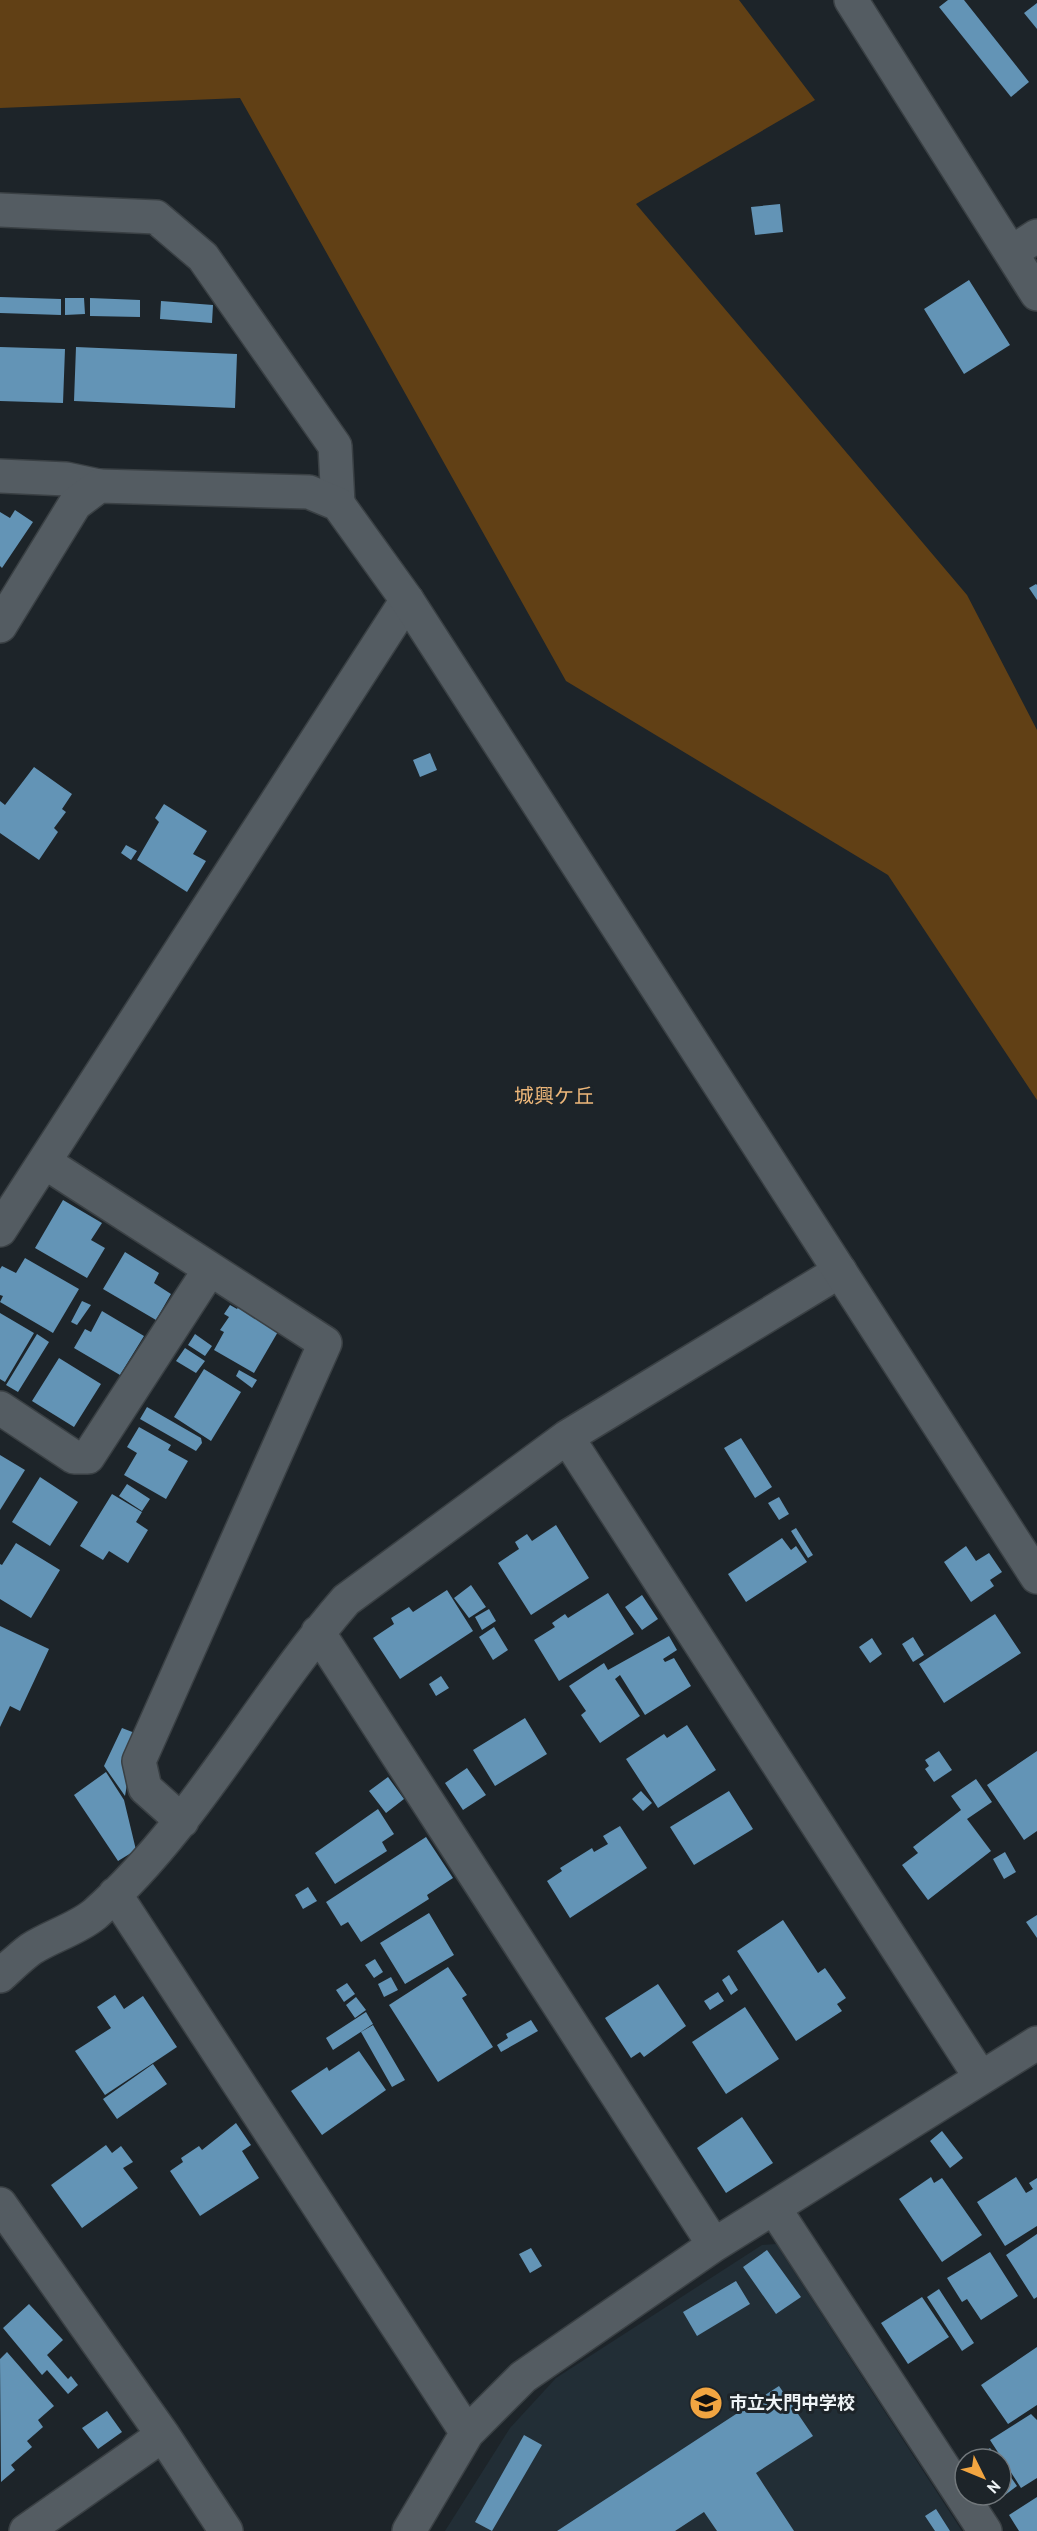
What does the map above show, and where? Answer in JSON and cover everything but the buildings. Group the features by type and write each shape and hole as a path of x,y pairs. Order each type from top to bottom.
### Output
{"street":[{"path":"851,0 1024,244 1037,294"},
{"path":"0,210 156,217 203,257 335,446 338,504"},
{"path":"0,476 66,479 99,486 309,492 338,504 407,600 1037,1577"},
{"path":"0,626 75,504 99,486"},
{"path":"0,1230 46,1163 407,600"},
{"path":"46,1163 325,1343 139,1761 145,1788 182,1821"},
{"path":"0,1408 74,1457 88,1457 210,1269"},
{"path":"0,1976 32,1949 93,1915 115,1894 182,1821 318,1632 346,1600 567,1437 840,1271"},
{"path":"567,1437 981,2078"},
{"path":"318,1632 714,2245"},
{"path":"115,1894 467,2433"},
{"path":"409,2531 467,2433 523,2377 714,2245 1037,2043"},
{"path":"0,2204 163,2435 226,2531"},
{"path":"774,2208 985,2531"},
{"path":"26,2531 163,2435"}],"shaded area":[{"path":"0,0 739,0 815,100 636,204 967,595 1037,730 1037,1100 888,875 566,681 240,98 0,108"},
{"name":"市立大門中学校","path":"776,2244 962,2531 445,2531 510,2428 556,2378 762,2245"}],"place":[{"name":"市立大門中学校","path":"706,2403"}],"district":[{"name":"城興ケ丘","path":"554,1096"}]}
